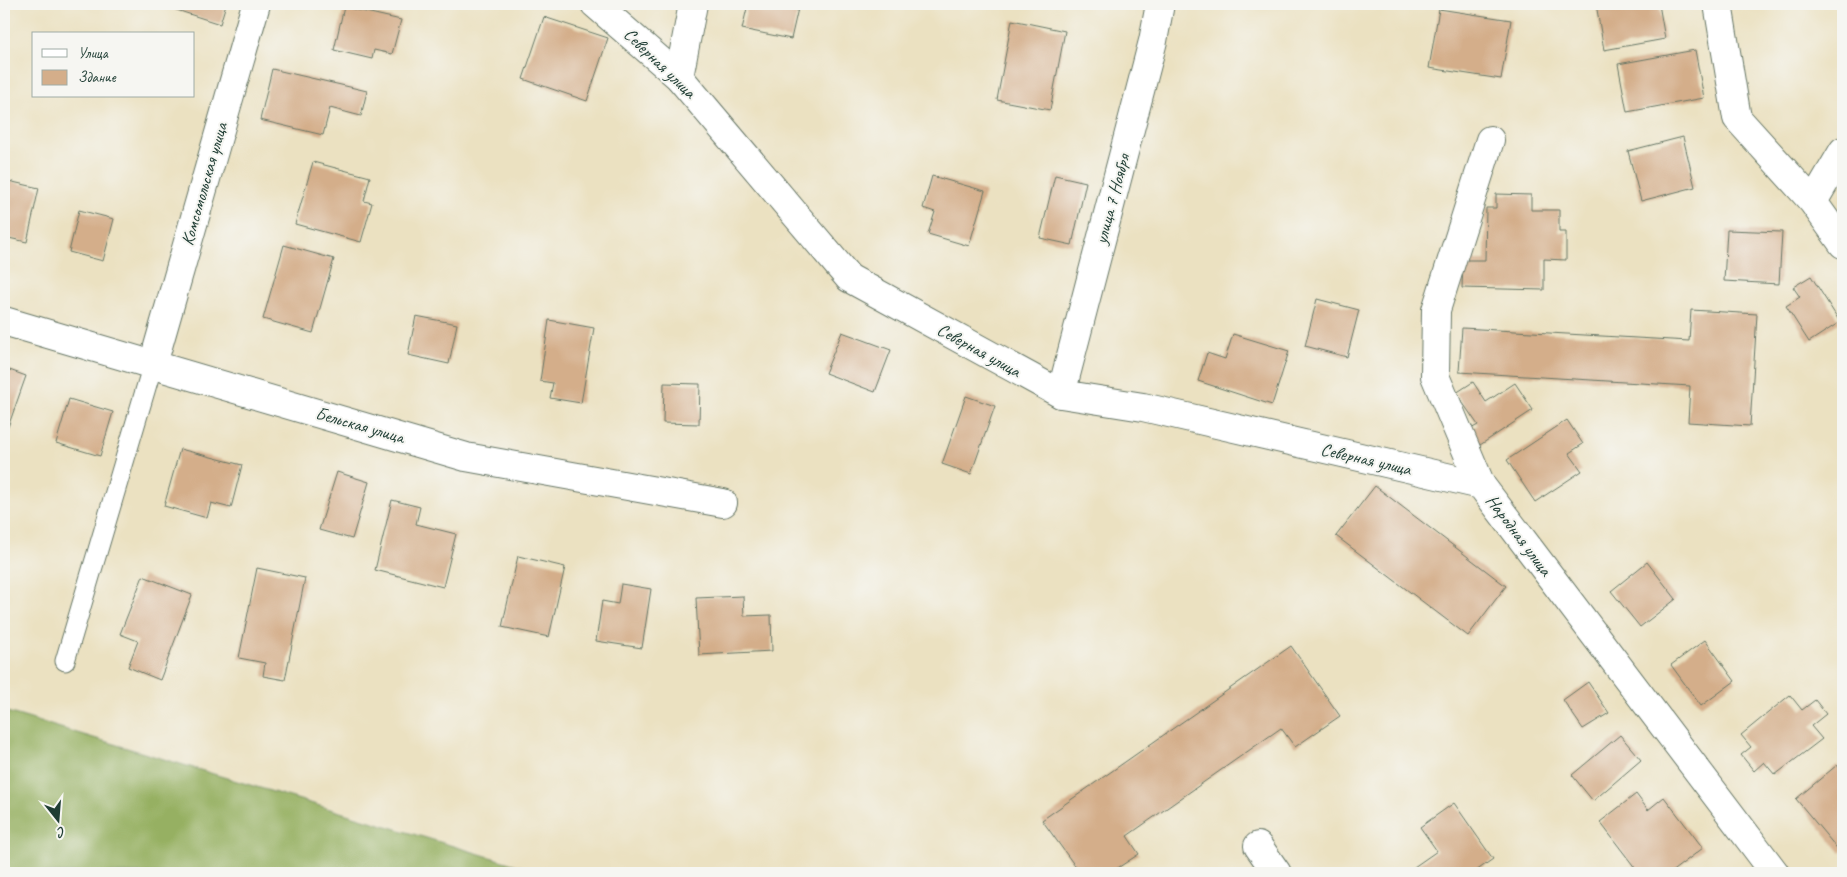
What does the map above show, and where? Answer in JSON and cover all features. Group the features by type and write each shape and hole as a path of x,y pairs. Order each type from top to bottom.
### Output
{"street":[{"name":"Комсомольская улица","path":"153,364 256,4"},
{"name":"Северная улица","path":"596,4 679,77 849,278 1061,394 1143,407 1481,485"},
{"path":"679,77 693,4"},
{"name":"улица 7 Ноября","path":"1061,394 1153,41 1160,4"},
{"path":"1718,4 1737,118 1813,202 1843,244"},
{"name":"Народная улица","path":"1490,140 1436,310 1436,376 1481,485 1774,873"},
{"path":"1813,202 1843,151"},
{"name":"Бельская улица","path":"4,321 466,457 723,503"},
{"path":"1258,846 1277,873"}],"lane":[{"path":"65,661 153,364"}],"green space":[{"path":"4,711 543,873 4,873"}],"building":[{"path":"158,4 226,4 220,24"},
{"path":"748,4 799,4 791,39 742,29"},
{"path":"1596,4 1659,4 1665,39 1604,50"},
{"path":"344,7 401,20 392,54 374,50 372,59 334,50"},
{"path":"1439,9 1511,20 1501,79 1429,68"},
{"path":"544,17 608,38 587,101 523,79"},
{"path":"1012,20 1065,31 1050,110 997,100"},
{"path":"1695,50 1704,98 1627,112 1618,64"},
{"path":"272,69 367,91 361,116 330,108 323,135 260,120"},
{"path":"1683,137 1695,187 1641,201 1628,151"},
{"path":"313,162 370,177 364,201 372,203 361,242 295,224"},
{"path":"1055,175 1086,182 1072,245 1040,238"},
{"path":"932,176 985,191 969,246 928,234 935,212 923,208"},
{"path":"4,180 39,188 27,242 4,237"},
{"path":"1496,194 1531,195 1531,210 1559,210 1559,232 1566,232 1566,260 1544,259 1544,290 1462,288 1463,260 1485,260 1486,208 1496,208"},
{"path":"79,210 114,219 103,261 69,252"},
{"path":"1727,230 1782,232 1779,284 1724,281"},
{"path":"284,245 334,259 313,333 263,319"},
{"path":"1811,276 1840,322 1809,342 1786,306 1800,297 1793,287"},
{"path":"1317,299 1359,310 1347,357 1305,346"},
{"path":"1691,310 1757,314 1750,426 1688,422 1690,386 1459,372 1462,328 1689,341"},
{"path":"416,316 457,324 449,364 408,355"},
{"path":"549,320 594,328 581,403 550,398 553,383 540,381"},
{"path":"842,332 891,350 875,392 825,373"},
{"path":"1233,334 1289,351 1272,405 1198,381 1207,353 1225,359"},
{"path":"4,368 26,376 8,427 4,425"},
{"path":"1473,382 1486,402 1515,383 1533,410 1480,445 1469,430 1478,425 1456,393"},
{"path":"664,383 700,384 699,424 663,423"},
{"path":"966,396 995,406 971,474 942,464"},
{"path":"69,399 113,412 100,456 56,443"},
{"path":"1567,420 1583,444 1569,453 1582,471 1535,502 1507,460"},
{"path":"180,449 242,465 231,508 211,503 207,518 164,506"},
{"path":"337,472 369,482 352,539 319,530"},
{"path":"1375,486 1506,586 1468,636 1336,536"},
{"path":"392,500 420,507 416,524 456,534 443,587 375,570"},
{"path":"518,556 565,567 549,637 502,627"},
{"path":"1647,562 1676,599 1640,627 1611,591"},
{"path":"257,568 305,578 285,680 263,676 265,663 239,658"},
{"path":"143,576 192,595 160,680 128,667 138,641 120,634"},
{"path":"621,584 651,589 642,648 596,641 602,601 618,604"},
{"path":"743,596 744,616 771,615 772,651 699,655 696,598"},
{"path":"1705,640 1735,681 1701,706 1671,665"},
{"path":"1291,646 1340,716 1295,747 1281,728 1127,836 1139,854 1110,873 1080,873 1042,820"},
{"path":"1588,682 1609,713 1583,729 1563,700"},
{"path":"1790,695 1802,710 1815,700 1826,714 1811,726 1822,739 1775,775 1764,762 1754,771 1741,755 1751,747 1741,735"},
{"path":"1620,735 1641,760 1593,801 1572,775"},
{"path":"1837,765 1843,773 1843,851 1841,853 1796,799"},
{"path":"1636,794 1648,810 1664,797 1703,848 1670,873 1639,873 1600,822"},
{"path":"1454,803 1493,859 1473,873 1419,873 1414,867 1437,851 1420,827"}]}
